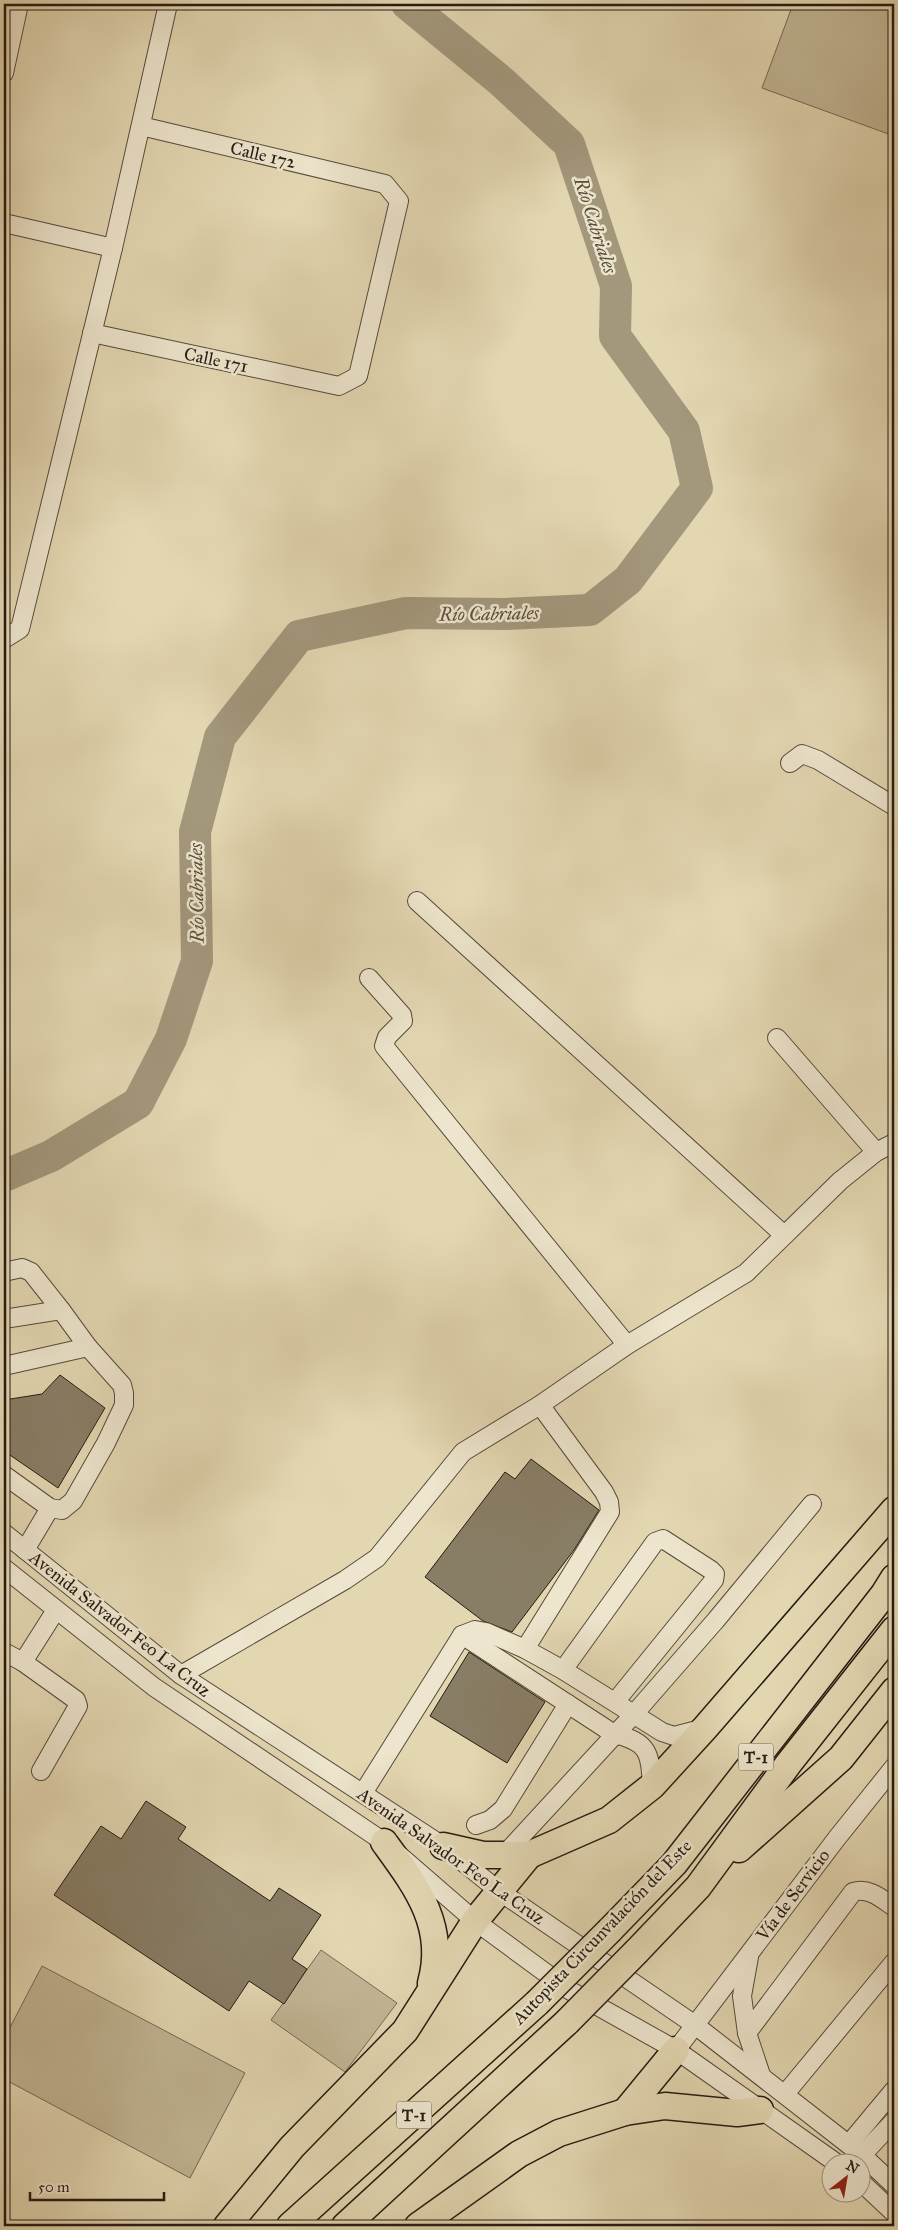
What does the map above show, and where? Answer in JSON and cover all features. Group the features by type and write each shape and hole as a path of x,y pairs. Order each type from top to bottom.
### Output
{"highway":[{"path":"443,1846 483,1855 517,1855 609,1820 652,1786 705,1728 894,1510"},
{"name":"Autopista Circunvalación del Este","path":"290,2226 537,2003 674,1864 884,1594 894,1578"},
{"name":"Autopista Circunvalación del Este","path":"345,2226 567,2022 698,1887 789,1763 894,1630"},
{"path":"698,1887 841,1758 894,1691"},
{"path":"384,1842 415,1884 432,1921 437,1963 428,1995"},
{"path":"227,2226 292,2147 405,2031 475,1920 499,1891 517,1855"},
{"path":"626,2112 676,2050"},
{"path":"418,2226 520,2154 559,2133 626,2112 665,2106 737,2113 760,2110"}],"street":[{"path":"4,73 19,4"},
{"path":"4,639 20,629 113,248 168,4"},
{"name":"Calle 172","path":"141,126 385,184 399,201 358,376 339,386"},
{"path":"4,223 113,248"},
{"name":"Calle 171","path":"92,334 339,386"},
{"path":"790,763 802,754 818,760 894,806"},
{"path":"417,902 784,1235"},
{"path":"369,978 402,1015 403,1021 386,1037 384,1046 626,1345"},
{"path":"777,1038 876,1152"},
{"path":"181,1674 345,1580 377,1558 463,1452 540,1405 626,1345 746,1273 840,1181 876,1152 894,1143"},
{"path":"4,1272 22,1268 31,1272 88,1347 122,1384 124,1405 106,1443 73,1501 62,1510 50,1508 4,1475"},
{"path":"4,1319 61,1310"},
{"path":"4,1366 88,1347"},
{"path":"525,1649 610,1512 609,1502 604,1492 540,1405"},
{"path":"517,1855 614,1734 634,1714 716,1620 812,1504"},
{"path":"25,1550 50,1508"},
{"name":"Avenida Salvador Feo La Cruz","path":"4,1534 181,1674 443,1846 499,1891 695,2025 858,2152"},
{"path":"563,1670 659,1539 671,1544 715,1574 714,1580 695,1606 615,1702"},
{"name":"Avenida Salvador Feo La Cruz","path":"4,1568 154,1686 384,1842 475,1920 569,1990 676,2050 821,2152"},
{"path":"695,1606 716,1620"},
{"path":"23,1662 56,1610"},
{"path":"363,1793 462,1635 475,1630 486,1632 525,1649 563,1670 662,1732 674,1736 705,1728"},
{"path":"462,1635 614,1734 631,1738 643,1745 650,1758 652,1786"},
{"path":"4,1652 23,1662 76,1700 78,1706 40,1771"},
{"path":"476,1825 490,1820 503,1809 568,1704"},
{"name":"Vía de Servicio","path":"676,2050 894,1767"},
{"path":"747,2033 853,1892 864,1890 873,1893 894,1907"},
{"path":"750,1952 742,1996 747,2033 762,2076"},
{"path":"784,2094 894,1962"},
{"path":"848,2144 894,2090"},
{"path":"865,2152 894,2121"},
{"name":"Avenida Salvador Feo La Cruz","path":"870,2162 894,2185"},
{"path":"870,2190 894,2213"}],"shaded area":[{"path":"793,4 894,4 894,136 762,88"},
{"path":"321,1950 397,2003 345,2072 271,2020"},
{"path":"42,1966 245,2073 190,2178 4,2079 4,2039"}],"building":[{"path":"60,1375 105,1408 58,1488 4,1451 4,1400 42,1394"},
{"path":"531,1459 599,1510 574,1550 512,1632 483,1621 425,1577 505,1472 515,1479"},
{"path":"469,1652 545,1702 507,1763 430,1716"},
{"path":"146,1801 186,1827 178,1839 270,1901 279,1888 321,1915 292,1959 307,1969 284,2004 249,1981 229,2011 54,1895 101,1826 121,1839"}],"waterway":[{"name":"Río Cabriales","path":"4,1176 51,1156 138,1103 171,1039 197,961 195,832 220,737 299,636 406,613 505,614 590,610 628,580 697,488 684,431 615,336 616,286 569,144 502,82 407,4"}]}
